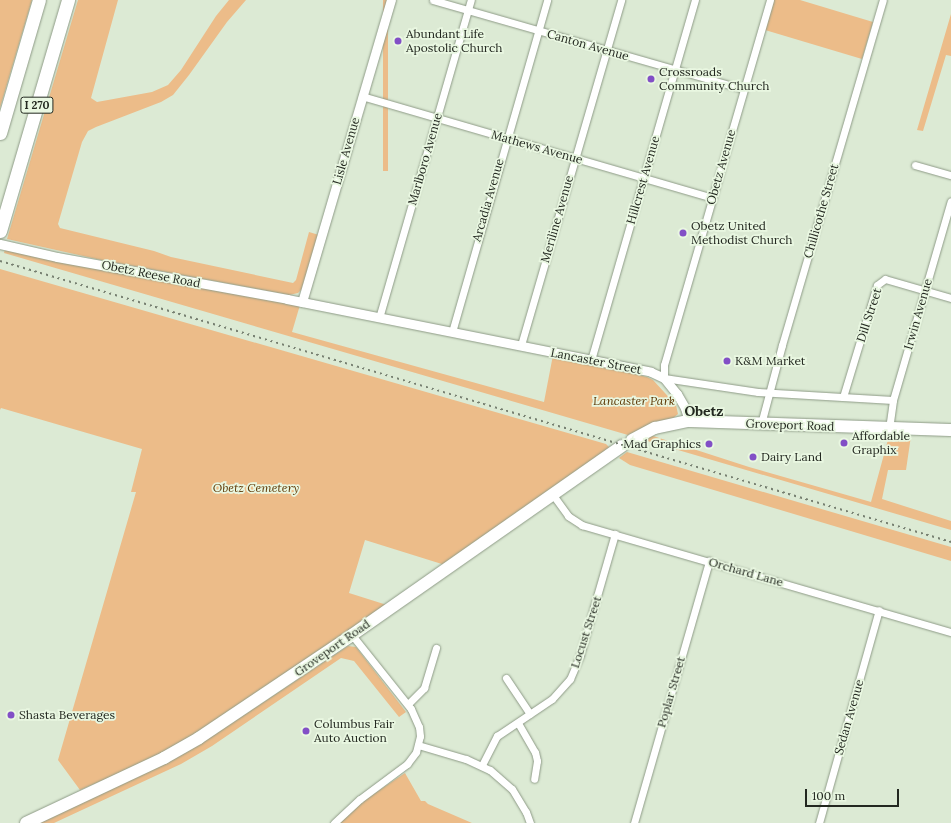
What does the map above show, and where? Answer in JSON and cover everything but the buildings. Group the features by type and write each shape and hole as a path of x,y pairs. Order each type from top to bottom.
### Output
{"highway":[{"name":"I 270","path":"0,132 39,0"},
{"name":"I 270","path":"0,231 68,0"}],"main road":[{"name":"Groveport Road","path":"26,823 178,751 245,708 352,635 627,443 655,428 689,421 951,430"}],"street":[{"name":"Lisle Avenue","path":"302,302 391,0"},
{"name":"Canton Avenue","path":"433,0 675,71 744,89"},
{"name":"Marlboro Avenue","path":"379,318 471,0"},
{"name":"Arcadia Avenue","path":"452,332 506,138 547,0"},
{"name":"Meriline Avenue","path":"521,345 621,0"},
{"name":"Hillcrest Avenue","path":"591,360 696,0"},
{"name":"Obetz Avenue","path":"664,378 664,365 770,0"},
{"name":"Chillicothe Street","path":"761,424 883,0"},
{"name":"Mathews Avenue","path":"362,96 712,198"},
{"path":"915,165 951,175"},
{"name":"Irwin Avenue","path":"889,428 892,400 951,201"},
{"name":"Obetz Reese Road","path":"0,244 57,257 302,302"},
{"name":"Dill Street","path":"843,398 877,285 885,279 951,298"},
{"name":"Lancaster Street","path":"302,302 651,372 664,378 769,394 892,400"},
{"path":"664,378 682,401 689,421"},
{"name":"Orchard Lane","path":"553,495 574,522 951,632"},
{"name":"Locust Street","path":"482,765 497,736 552,699 562,690 576,667 615,534"},
{"name":"Poplar Street","path":"634,823 709,561"},
{"name":"Sedan Avenue","path":"819,823 879,610"},
{"path":"334,823 360,799 407,764 418,745 419,727 408,704 352,635"},
{"path":"408,704 424,688 436,648"},
{"path":"506,678 530,714"},
{"path":"518,723 535,752 537,761 534,779"},
{"path":"418,745 482,765 498,776 512,790 526,812 530,823"}],"green space":[{"path":"0,0 32,0 0,108"},
{"path":"78,0 118,0 91,98 97,102 152,92 168,85 181,70 216,16 229,0 246,0 227,22 173,95 161,102 88,131 82,142 58,224 60,228 154,251 171,257 293,283 296,280 309,232 319,235 302,289 298,293 289,295 101,260 7,239"},
{"path":"383,0 388,0 388,171 383,171"},
{"path":"773,0 800,0 873,22 862,59 765,30"},
{"path":"951,14 951,56 946,55 923,131 917,130"},
{"name":"Lancaster Park","path":"5,249 300,305 292,332 544,402 553,355 647,377 653,380 676,405 678,414 672,419 650,425 628,435 4,253"},
{"name":"Obetz Cemetery","path":"0,269 606,444 611,449 445,565 365,540 349,593 387,605 200,734 151,760 80,790 58,760 136,492 131,492 142,449 1,408 0,410"},
{"path":"650,435 749,467 871,502 889,436 911,436 906,470 888,470 882,499 951,521 951,530 644,440"},
{"path":"627,452 951,547 951,561 630,465 619,458"},
{"path":"348,646 356,647 406,712 399,717 354,661 341,658 212,746 181,764 54,823 38,823 220,731"},
{"path":"405,773 421,801 425,801 428,804 472,823 340,823 357,805"}],"railway":[{"path":"0,261 951,542"}],"place":[{"name":"Abundant Life Apostolic Church","path":"398,41"},
{"name":"Crossroads Community Church","path":"651,79"},
{"name":"Obetz United Methodist Church","path":"683,233"},
{"name":"K&M Market","path":"727,361"},
{"name":"Affordable Graphix","path":"844,443"},
{"name":"Mad Graphics","path":"709,444"},
{"name":"Dairy Land","path":"753,457"},
{"name":"Shasta Beverages","path":"11,715"},
{"name":"Columbus Fair Auto Auction","path":"306,731"}],"district":[{"name":"Obetz","path":"704,411"}]}
